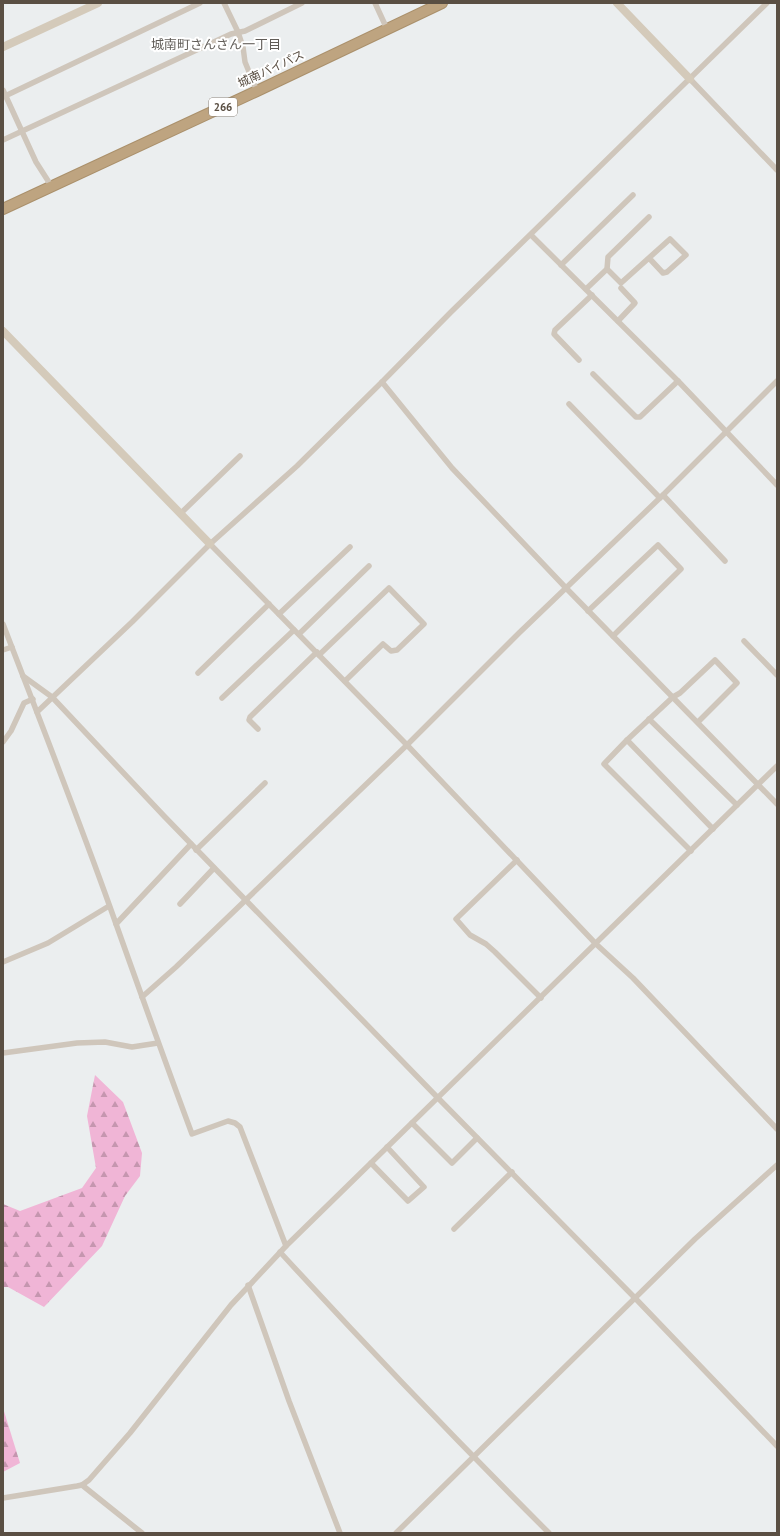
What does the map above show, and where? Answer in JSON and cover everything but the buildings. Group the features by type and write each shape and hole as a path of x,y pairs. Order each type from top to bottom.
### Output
{"highway":[{"name":"城南バイパス","path":"3,209 387,29 424,7 442,3"}],"street":[{"path":"3,47 98,3"},
{"path":"52,187 36,162 4,94 200,3"},
{"path":"224,3 238,32 243,47 245,62 257,91"},
{"path":"3,140 238,32 245,31 302,3"},
{"path":"375,3 387,29"},
{"path":"617,3 777,170"},
{"path":"37,712 132,622 210,544 297,466 451,312 767,3"},
{"path":"561,265 633,195"},
{"path":"586,289 607,269 608,257 649,217"},
{"path":"531,235 678,381 777,485"},
{"path":"607,269 621,283 670,239 686,255 667,272 663,273 649,258"},
{"path":"618,321 635,303 621,288"},
{"path":"579,360 554,334 555,330 592,295"},
{"path":"3,331 180,514 408,745 596,944 633,978 777,1129"},
{"path":"593,374 636,417 640,417 678,381"},
{"path":"142,997 176,967 245,899 408,745 777,381"},
{"path":"382,382 452,468 588,611 674,697 777,804"},
{"path":"569,404 725,561"},
{"path":"180,514 240,456"},
{"path":"588,611 658,545 681,569 613,636"},
{"path":"279,614 350,547"},
{"path":"222,698 369,566"},
{"path":"258,729 249,720 250,716 389,588 424,624 397,650 391,651 383,644 345,682"},
{"path":"198,673 269,604"},
{"path":"3,624 33,699 110,906 192,1134 228,1120 240,1127 286,1246"},
{"path":"744,641 777,675"},
{"path":"3,650 12,647"},
{"path":"691,851 604,764 649,719 680,693 715,660 737,683 698,722"},
{"path":"23,676 52,697 196,850 635,1298 777,1446"},
{"path":"3,742 12,731 24,703 33,699"},
{"path":"649,719 737,805"},
{"path":"627,740 713,829"},
{"path":"3,1498 82,1485 96,1473 130,1433 248,1285 286,1246 777,766"},
{"path":"196,850 265,783"},
{"path":"116,924 191,844"},
{"path":"517,860 456,919 470,935 486,944 495,952 541,998"},
{"path":"180,904 214,868"},
{"path":"3,962 48,943 110,906"},
{"path":"3,1053 77,1043 105,1042 132,1048 158,1043"},
{"path":"412,1123 452,1163 477,1138"},
{"path":"371,1163 408,1201 424,1186 387,1147"},
{"path":"396,1533 472,1456 695,1239 777,1165"},
{"path":"454,1229 512,1172"},
{"path":"280,1252 472,1456 549,1533"},
{"path":"248,1285 290,1402 340,1533"},
{"path":"82,1485 142,1533"}],"green space":[{"path":"95,1075 123,1102 142,1153 140,1176 125,1196 102,1246 44,1307 8,1287 3,1287 3,1204 20,1211 82,1188 96,1168 87,1116"},
{"path":"3,1408 20,1463 3,1472"}],"district":[{"name":"城南町さんさん一丁目","path":"216,44"}]}
